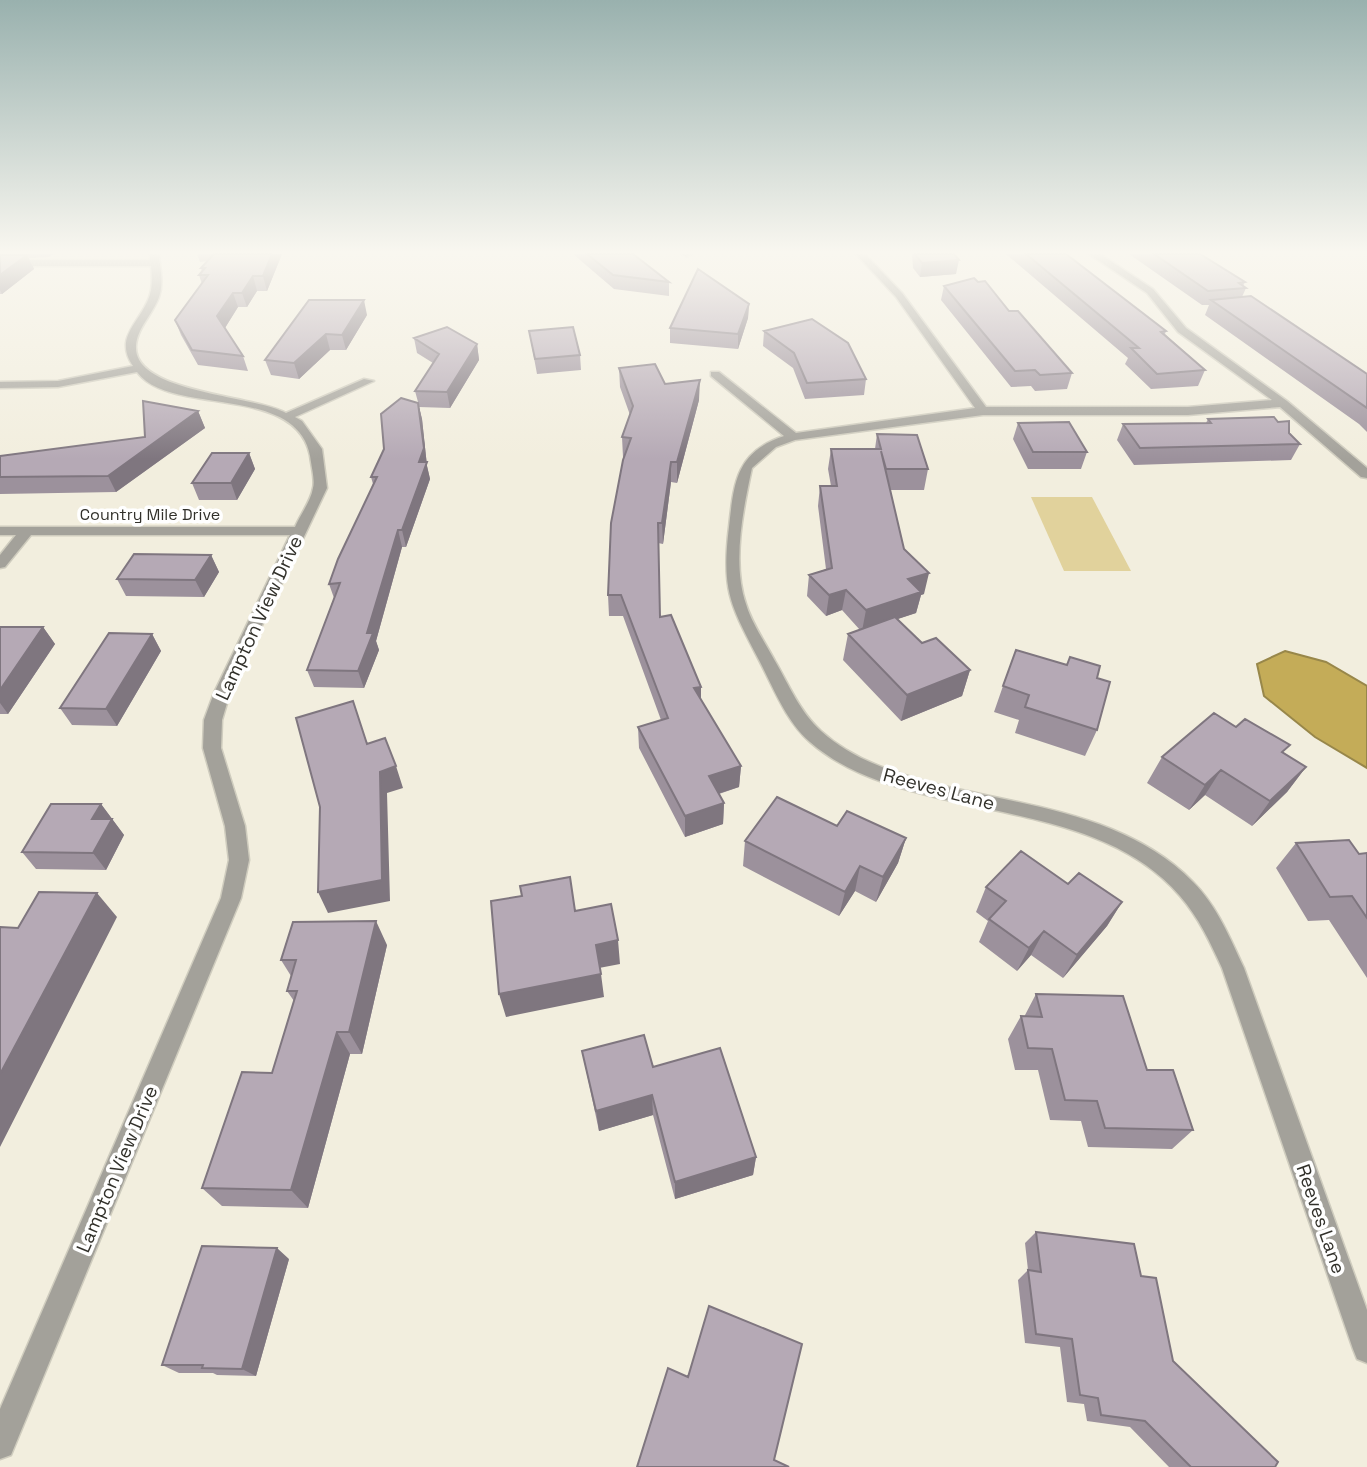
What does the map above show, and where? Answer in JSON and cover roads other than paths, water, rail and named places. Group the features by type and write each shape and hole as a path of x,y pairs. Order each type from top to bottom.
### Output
{"street":[{"path":"0,385 58,384 138,368 131,354 130,342 140,322"},
{"path":"920,322 983,411"},
{"path":"1174,322 1283,403 1366,474"},
{"name":"Lampton View Drive","path":"0,1444 231,898 239,860 235,826 212,748 212,720 222,692 320,488 322,466 316,446 303,430 286,417 262,406 168,386 138,368"},
{"path":"715,374 793,436"},
{"path":"286,417 368,381"},
{"name":"Reeves Lane","path":"1283,403 1188,411 983,411 793,436 772,444 746,467 733,566 737,602 792,707 815,736 848,759 890,779 1067,819 1113,836 1156,863 1188,891 1213,924 1233,968 1367,1349"},
{"name":"Country Mile Drive","path":"0,531 300,531"},
{"path":"0,564 27,531"}]}
